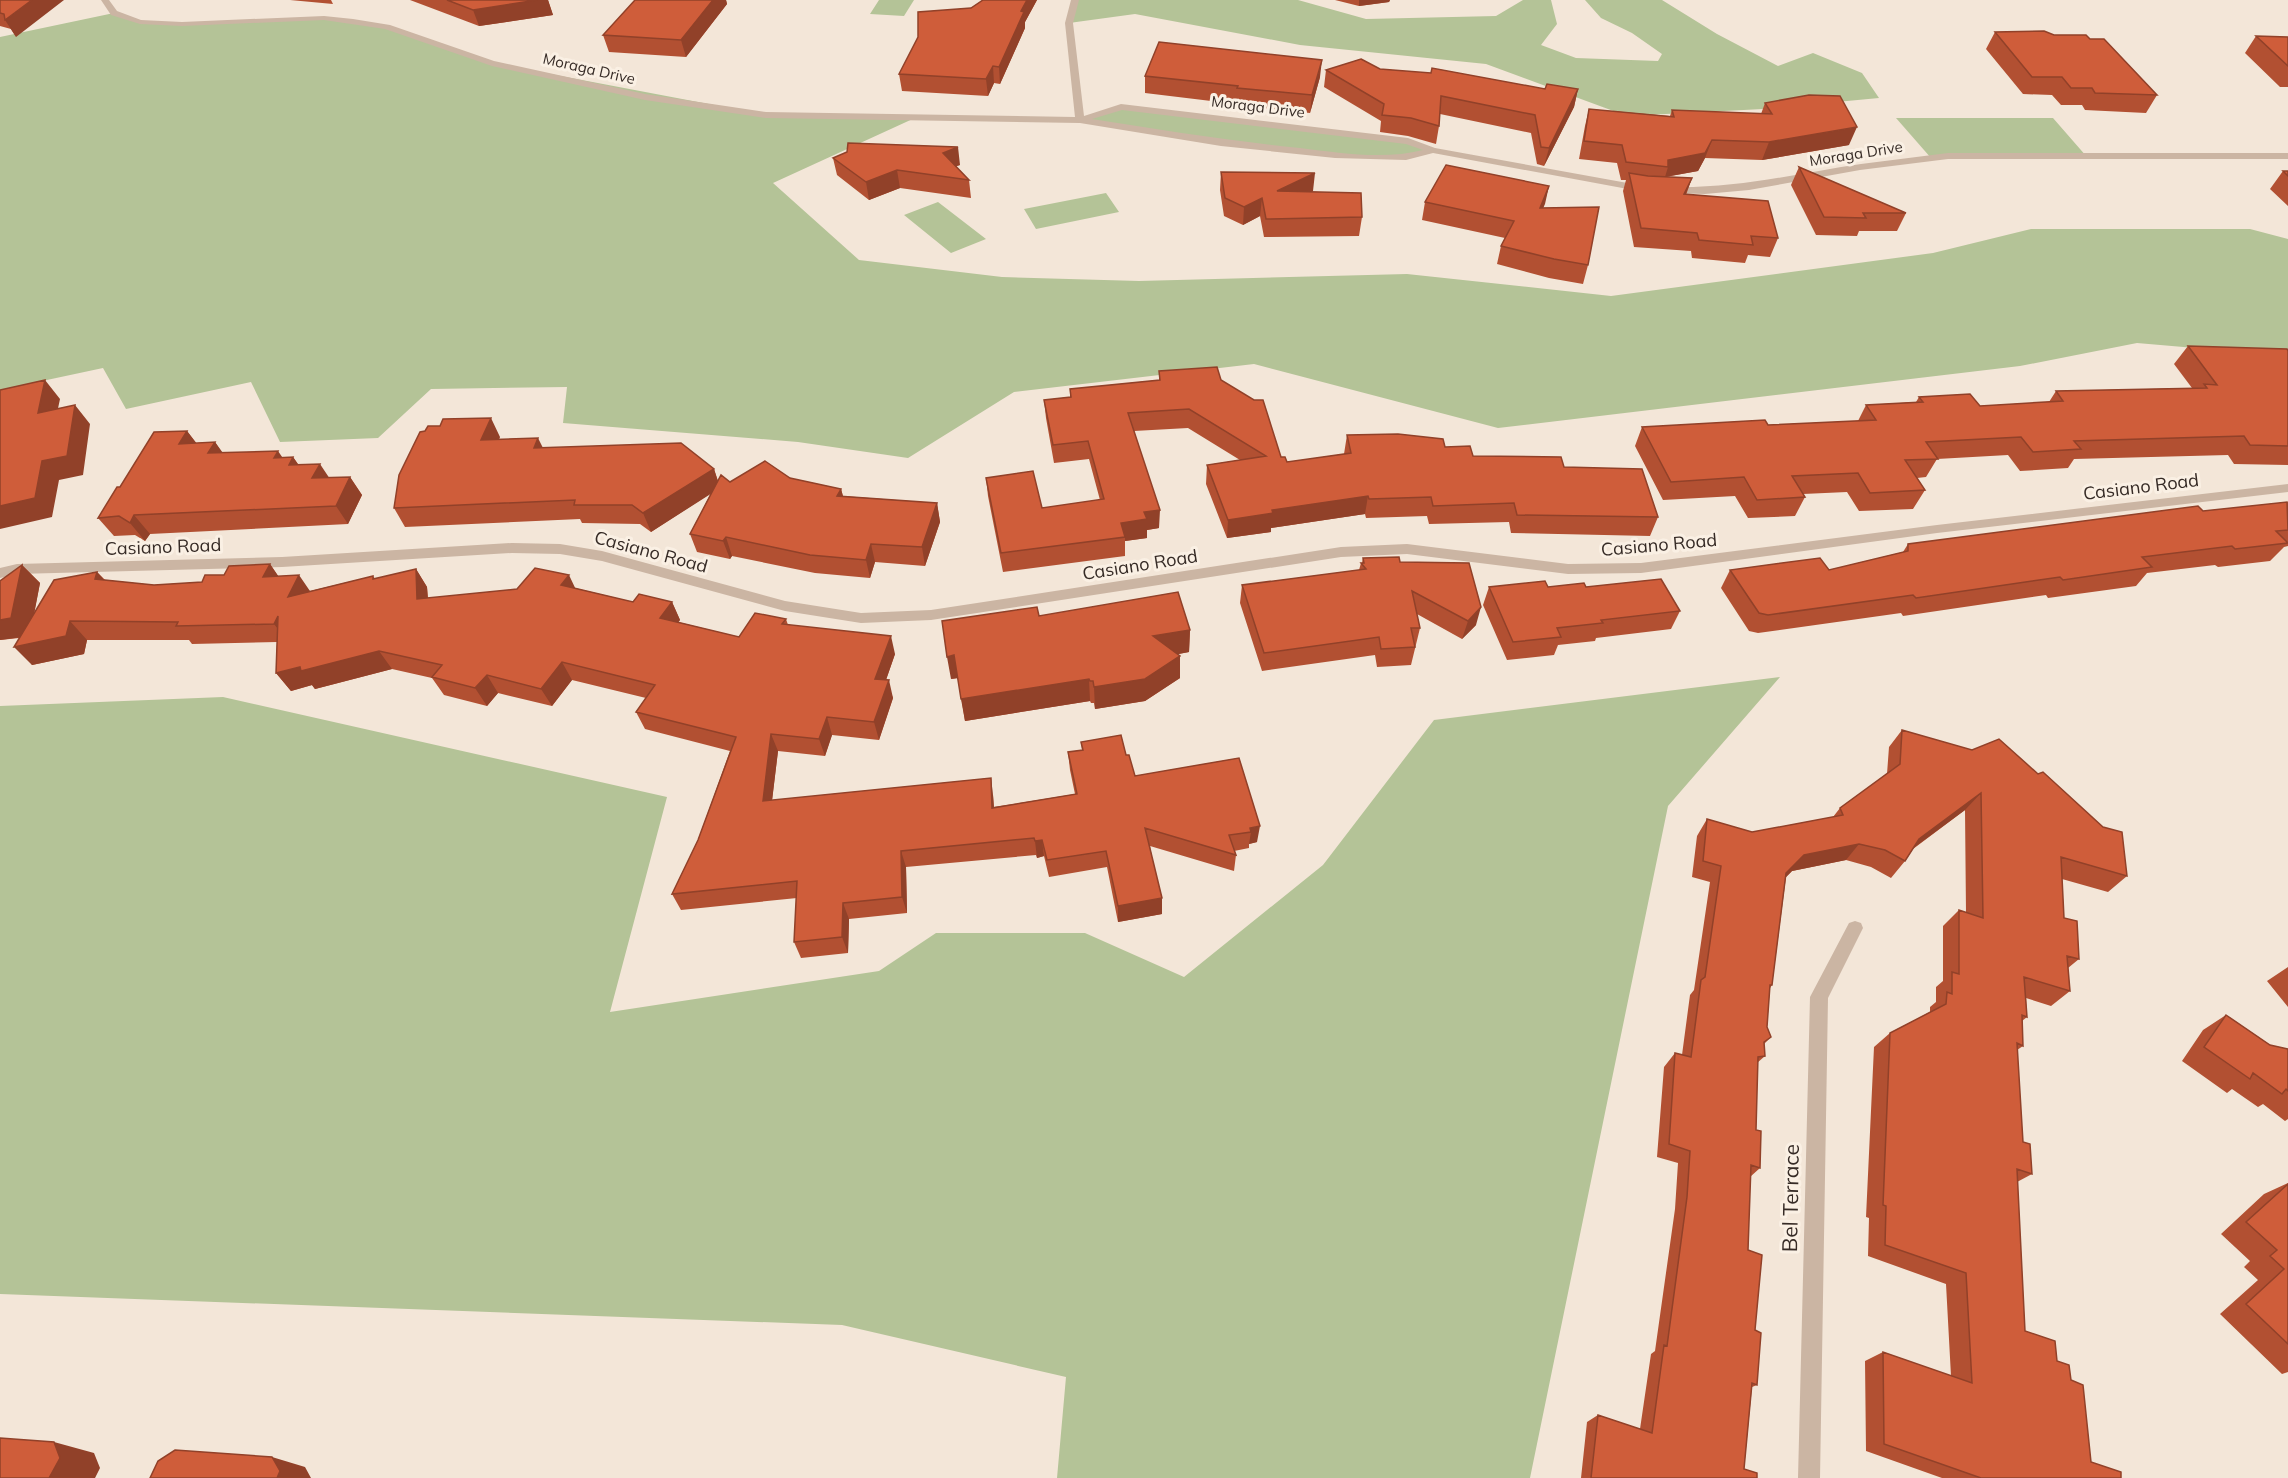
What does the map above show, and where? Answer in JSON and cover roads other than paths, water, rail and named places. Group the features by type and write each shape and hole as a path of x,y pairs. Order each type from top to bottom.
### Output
{"street":[{"name":"Moraga Drive","path":"105,0 114,13 140,22 182,24 324,18 387,27 492,63 645,97 766,115 1080,120 1221,143 1335,155 1406,157 1433,150"},
{"path":"1075,0 1069,22 1080,120"},
{"name":"Moraga Drive","path":"1080,120 1122,107 1408,141 1433,150 1642,189 1705,191 1749,187 1860,166 1948,156 2288,156"},
{"name":"Casiano Road","path":"0,573 17,569 282,562 512,548 560,549 602,556 785,606 861,618 931,615 1341,552 1407,549 1568,568 1641,568 1949,528 2288,488"},
{"name":"Bel Terrace","path":"1809,1478 1819,997 1855,928"}]}
